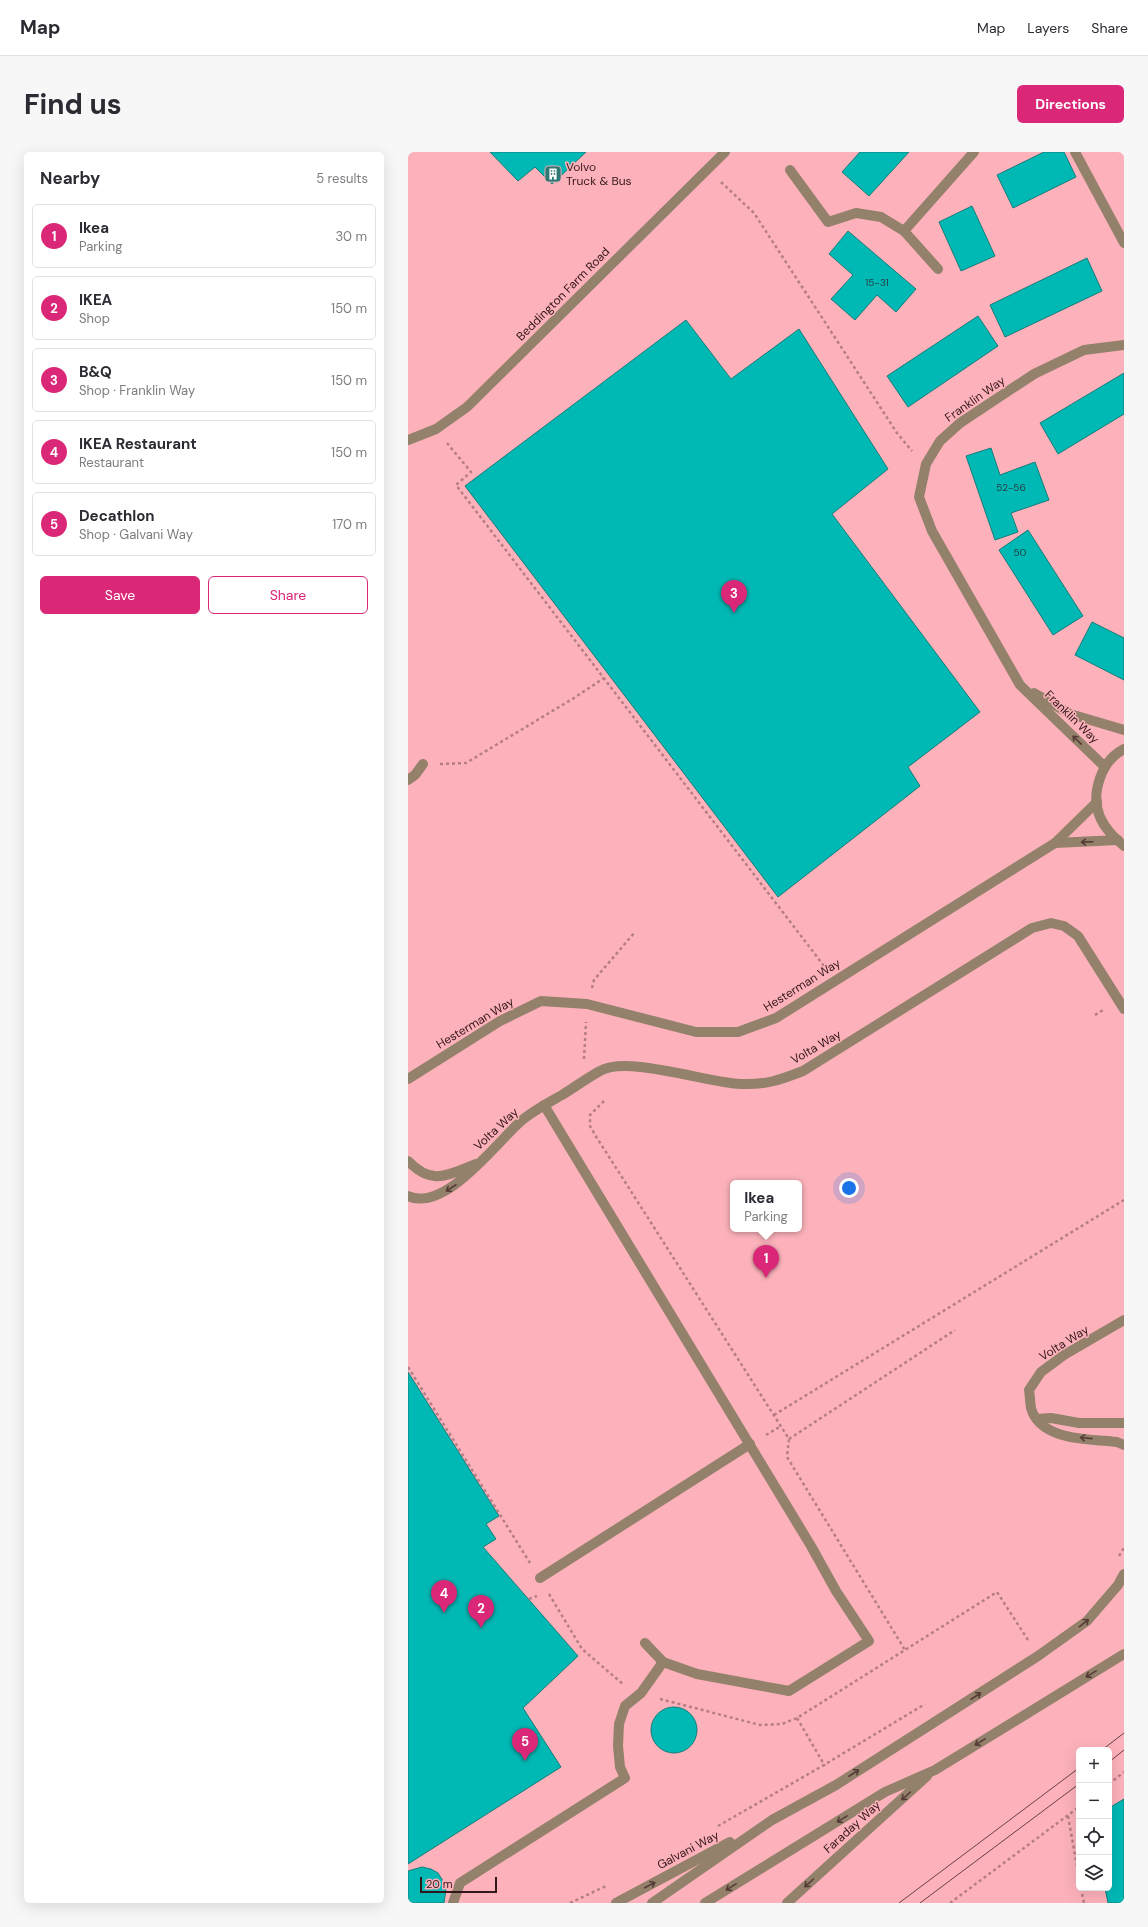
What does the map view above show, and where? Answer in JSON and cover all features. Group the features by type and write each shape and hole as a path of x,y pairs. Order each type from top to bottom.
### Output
{"street":[{"name":"Beddington Farm Road","path":"408,440 436,428 467,407 725,152"},
{"path":"904,231 974,152"},
{"path":"1075,152 1124,243"},
{"path":"790,170 828,222 856,213 881,218 904,231 938,269"},
{"name":"Franklin Way","path":"1105,767 1020,685 932,531 920,497 925,468 940,441 960,423 1034,374 1084,350 1124,345"},
{"name":"Franklin Way","path":"1020,685 1070,714 1124,730"},
{"path":"1121,843 1110,833 1100,816 1097,802 1098,783 1105,767 1118,752 1124,749"},
{"path":"408,780 415,775 423,764"},
{"name":"Hesterman Way","path":"408,1079 500,1020 541,1001 587,1004 696,1032 738,1032 776,1018 835,979 1055,843 1097,802"},
{"name":"Hesterman Way","path":"1055,843 1121,843"},
{"name":"Volta Way","path":"408,1196 426,1199 440,1195 459,1183 522,1121 544,1105 602,1070 629,1065 741,1084 773,1083 803,1072 1032,928 1051,924 1064,926 1078,936 1124,1009"},
{"path":"544,1105 750,1444 836,1591 869,1641 789,1691 697,1674 663,1662 645,1643"},
{"name":"Volta Way","path":"408,1161 416,1170 429,1176 443,1177 479,1162"},
{"name":"Volta Way","path":"1124,1320 1064,1355 1041,1372 1029,1390 1031,1409 1037,1419 1051,1432 1068,1437 1117,1442 1124,1445"},
{"path":"1037,1419 1051,1418 1079,1423 1124,1423"},
{"path":"540,1578 750,1444"},
{"path":"652,1903 772,1820 836,1785 1038,1656 1087,1621 1118,1585 1124,1574"},
{"path":"705,1903 885,1792 935,1770 1124,1654"},
{"path":"453,1903 460,1883 625,1778 620,1767 618,1746 619,1724 625,1706 641,1693 663,1662"},
{"name":"Faraday Way","path":"787,1903 935,1770"},
{"name":"Galvani Way","path":"616,1903 772,1820"}],"path":[{"path":"708,170 754,213 897,433 925,468"},
{"path":"436,428 471,472 456,484 835,979"},
{"path":"423,764 466,763 574,698 604,678"},
{"path":"604,1101 590,1115 590,1126 789,1439 786,1457 905,1650"},
{"path":"774,1415 1124,1200"},
{"path":"789,1439 955,1330"},
{"path":"408,1367 540,1578 582,1649 629,1689 760,1725 782,1724 797,1718 997,1592 1038,1656"},
{"path":"529,1599 547,1591"},
{"path":"1022,1645 1029,1641"},
{"path":"716,1827 824,1765 926,1703"},
{"path":"797,1718 836,1785"},
{"path":"1110,1783 1124,1772"},
{"path":"950,1903 1076,1809"},
{"path":"1068,1816 1076,1860"},
{"path":"570,1903 612,1883"},
{"path":"1082,1891 1084,1903"}],"building":[{"name":"Volvo Truck & Bus","path":"490,152 586,152 552,184 535,167 518,181"},
{"path":"860,152 909,152 869,196 842,172"},
{"path":"1044,152 1064,152 1076,177 1013,208 997,175"},
{"path":"972,206 995,256 961,271 939,222"},
{"path":"848,231 916,289 896,312 877,295 855,320 831,299 853,275 829,254"},
{"path":"1087,258 1102,291 1005,337 990,305"},
{"path":"978,316 998,346 908,407 887,376"},
{"path":"686,320 731,379 799,329 888,469 832,514 980,712 908,767 920,786 778,897 465,486"},
{"path":"1124,373 1124,414 1058,454 1040,423"},
{"path":"991,448 1000,475 1035,462 1049,500 1011,513 1018,532 995,540 966,456"},
{"path":"1028,530 1083,616 1053,635 999,550"},
{"path":"1092,622 1124,638 1124,680 1075,655"},
{"path":"408,1372 499,1516 486,1524 496,1539 483,1547 578,1656 523,1708 561,1767 408,1864"},
{"path":"679,1707 691,1713 696,1721 696,1739 691,1747 683,1752 669,1753 657,1747 652,1739 651,1725 657,1713 665,1708"},
{"path":"1124,1799 1124,1903 1108,1903 1106,1891 1112,1891 1112,1806"},
{"path":"422,1867 431,1869 438,1873 443,1881 446,1889 444,1903 408,1903 408,1871"}],"tram line":[{"path":"1106,1747 1124,1733"},
{"path":"1112,1760 1124,1750"},
{"path":"899,1903 1076,1770"},
{"path":"920,1903 1076,1786"}],"place":[{"name":"Volvo Truck & Bus","path":"553,174"},
{"name":"B&Q","path":"734,613"},
{"name":"Ikea","path":"766,1278"},
{"name":"IKEA Restaurant","path":"444,1613"},
{"name":"IKEA","path":"481,1628"},
{"name":"Decathlon","path":"525,1761"}]}
